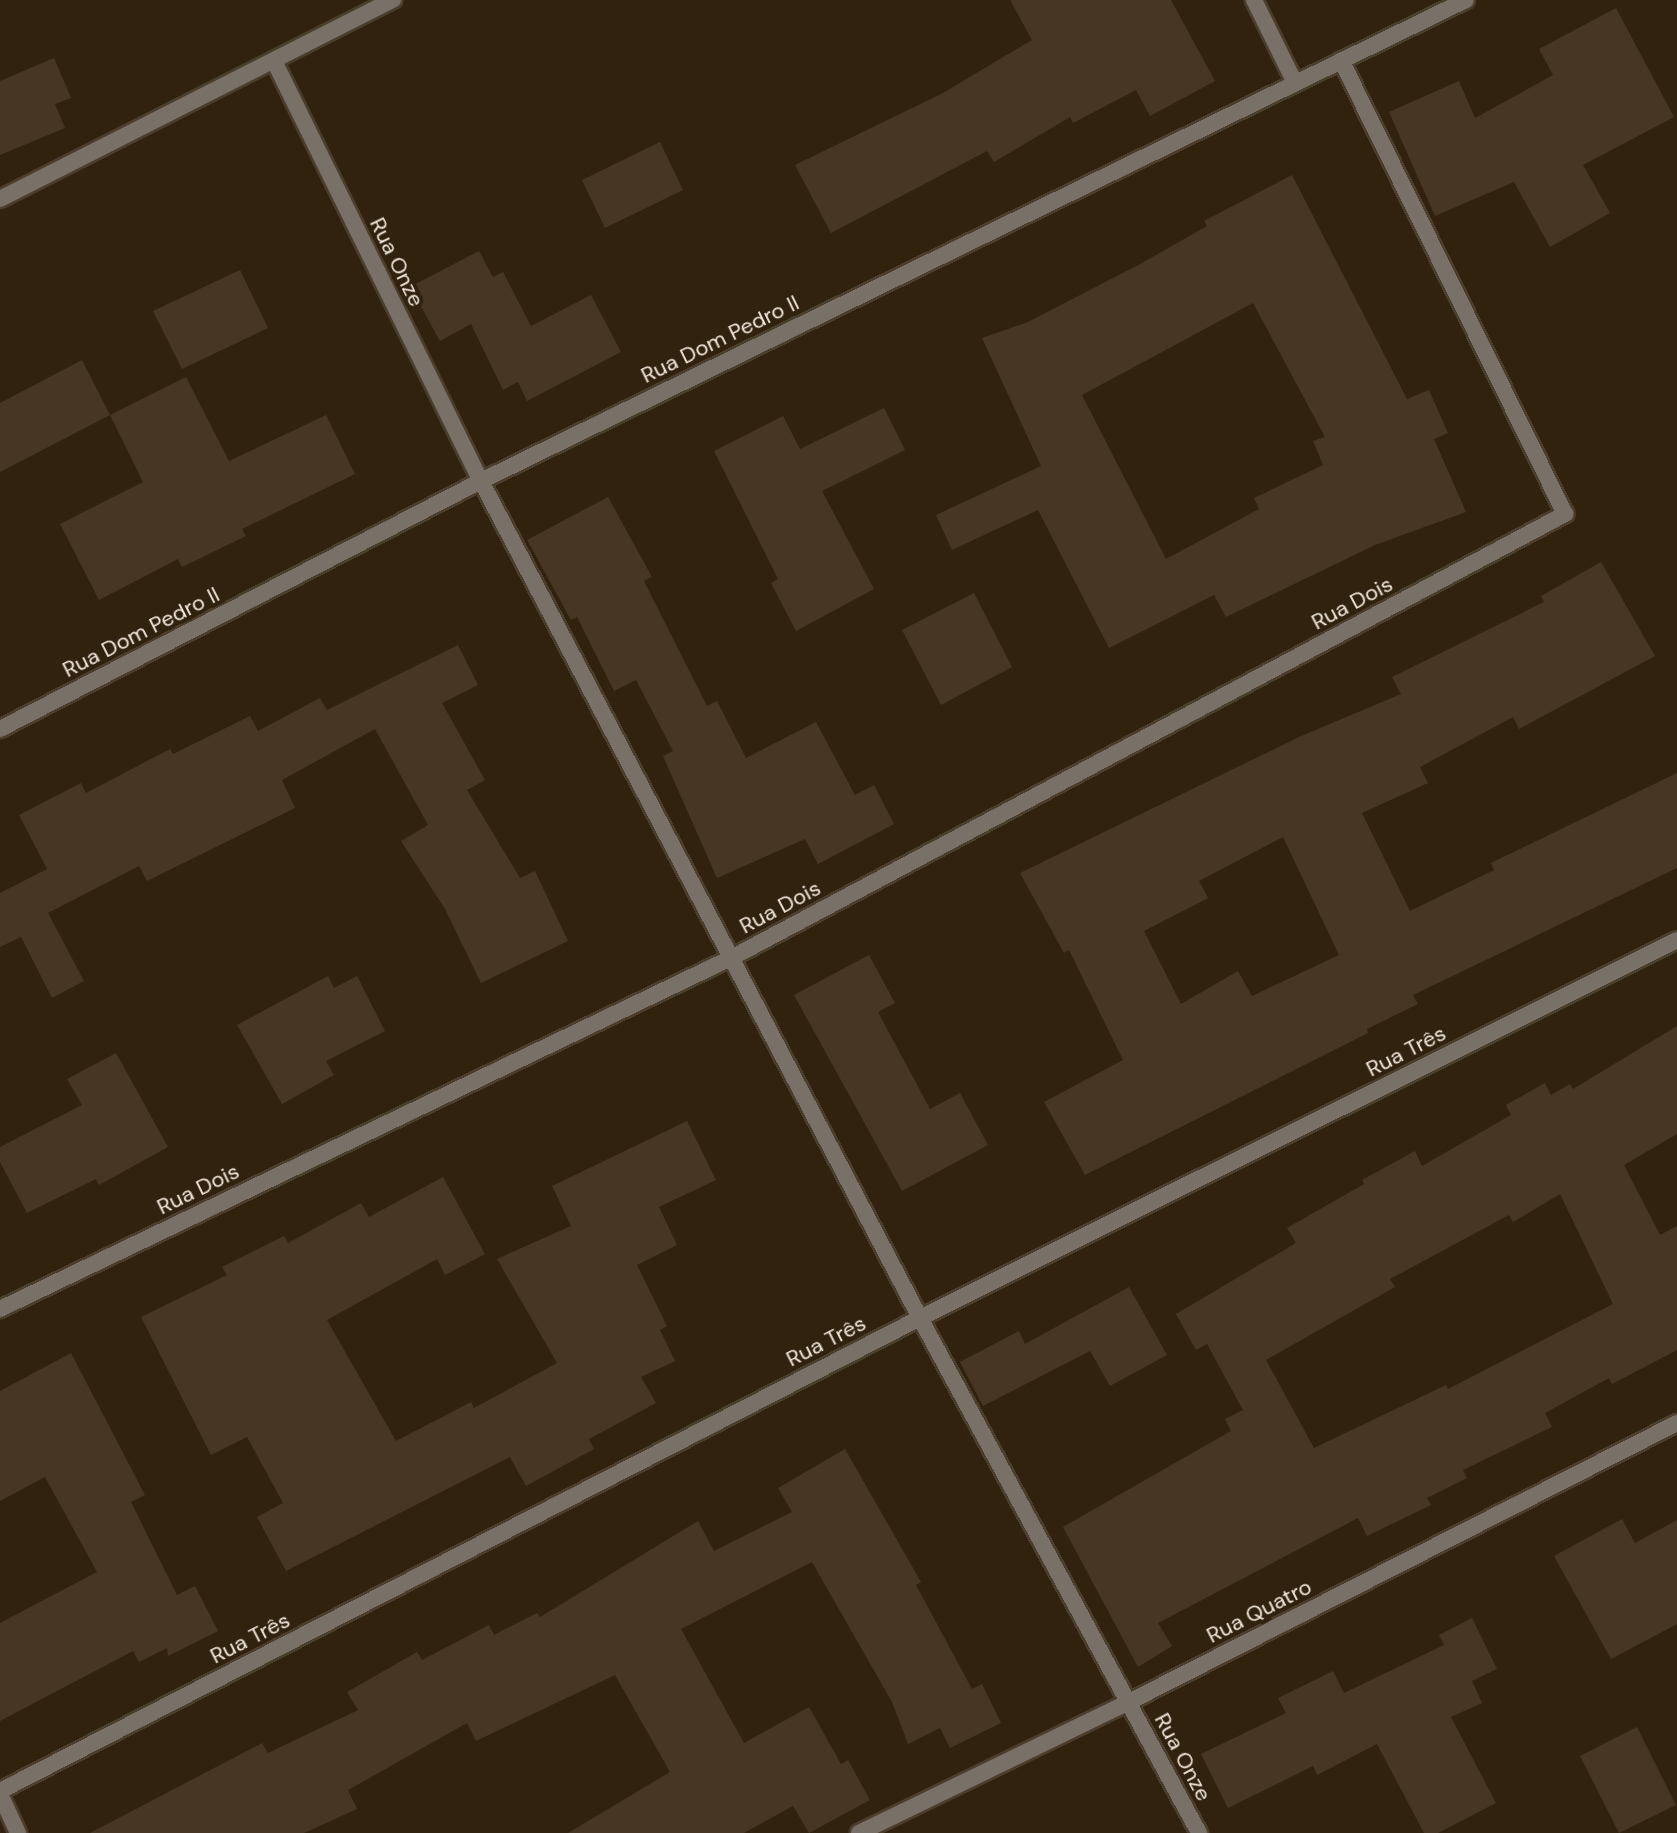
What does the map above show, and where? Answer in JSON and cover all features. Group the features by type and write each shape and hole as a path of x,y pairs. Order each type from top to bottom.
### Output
{"street":[{"path":"0,199 275,63 360,7 393,0"},
{"path":"1254,0 1295,83"},
{"name":"Rua Dom Pedro II","path":"0,729 481,481 1466,0"},
{"name":"Rua Dois","path":"0,1309 733,957 1565,514 1341,60"},
{"name":"Rua Onze","path":"275,63 481,481 920,1318 1199,1833"},
{"name":"Rua Três","path":"0,1793 920,1318 1677,940"},
{"name":"Rua Quatro","path":"859,1833 1129,1702 1677,1423"},
{"path":"0,1793 18,1833"}],"building":[{"path":"1010,0 1171,0 1215,81 1150,116 1136,90 1073,123 1070,117 994,162 987,151 831,233 795,165 943,93 1032,40"},
{"path":"1616,8 1674,117 1583,165 1610,213 1550,247 1514,182 1435,216 1389,112 1459,81 1475,118 1553,75 1539,49"},
{"path":"54,58 71,98 55,104 65,128 0,155 0,81"},
{"path":"660,142 683,190 605,228 582,180"},
{"path":"1292,175 1407,399 1429,390 1448,433 1434,439 1466,512 1375,545 1226,617 1214,595 1109,648 1038,510 952,550 936,515 1041,466 982,338 1028,322 1142,263 1207,226 1204,221","holes":["1253,303 1325,437 1313,441 1323,465 1254,498 1259,509 1166,559 1082,395"]},
{"path":"479,251 493,277 503,272 531,326 591,295 621,352 527,401 518,382 503,390 471,324 440,341 410,287"},
{"path":"240,270 268,328 182,369 153,311"},
{"path":"82,360 110,415 0,472 0,403"},
{"path":"186,377 229,461 326,415 355,474 242,529 246,536 182,567 178,559 99,600 60,524 143,482 110,415"},
{"path":"884,408 905,450 822,491 874,589 796,631 771,583 778,579 714,451 783,416 800,449"},
{"path":"608,497 652,577 644,581 707,706 717,701 746,758 816,722 855,795 874,785 894,824 818,864 805,839 717,878 663,756 673,751 636,680 614,691 577,617 571,620 527,540"},
{"path":"1601,562 1655,656 1519,729 1513,717 1420,767 1428,783 1362,813 1410,911 1494,870 1491,863 1677,773 1677,868 1413,995 1418,1004 1367,1029 1368,1033 1085,1175 1044,1102 1123,1060 1069,950 1064,953 1020,873 1299,737 1401,694 1392,677 1544,602 1541,596","holes":["1283,837 1339,955 1252,996 1238,971 1181,1004 1144,931 1208,898 1199,881"]},
{"path":"974,593 1012,667 941,705 902,630"},
{"path":"458,645 478,685 442,703 485,780 467,790 520,878 535,871 568,941 481,983 445,909 401,841 428,825 375,729 282,780 295,808 147,881 139,866 48,913 84,981 52,998 21,937 0,947 0,893 47,869 19,815 81,783 86,793 170,749 173,754 250,716 258,731 320,698 327,710"},
{"path":"869,955 895,1003 878,1012 930,1109 960,1093 988,1145 902,1191 794,995"},
{"path":"328,976 334,988 357,976 385,1031 326,1061 334,1075 282,1104 237,1025"},
{"path":"1677,1026 1677,1134 1624,1165 1660,1235 1677,1226 1677,1350 1612,1384 1609,1378 1545,1413 1552,1427 1463,1470 1467,1478 1427,1498 1431,1505 1367,1536 1358,1518 1158,1623 1172,1646 1138,1667 1063,1527 1231,1431 1225,1419 1243,1410 1207,1344 1196,1350 1176,1314 1296,1243 1287,1228 1364,1184 1362,1180 1415,1151 1422,1166 1511,1115 1506,1105 1545,1083 1551,1095 1570,1084 1573,1089","holes":["1560,1194 1613,1304 1448,1389 1446,1385 1314,1448 1266,1360 1395,1287 1390,1279 1509,1215 1513,1222"]},
{"path":"116,1053 168,1147 99,1185 96,1179 27,1213 0,1162 0,1147 82,1105 67,1079"},
{"path":"687,1121 716,1180 659,1207 677,1245 637,1265 667,1326 660,1330 675,1361 641,1377 656,1403 589,1439 594,1449 526,1486 510,1457 286,1571 257,1517 283,1503 247,1437 211,1455 141,1317 227,1275 222,1267 284,1236 288,1243 361,1203 369,1217 443,1177 485,1254 445,1275 437,1259 327,1320 396,1441 471,1402 474,1408 557,1363 497,1259 571,1226 552,1186"},
{"path":"1129,1287 1167,1355 1110,1386 1090,1351 983,1406 960,1362 1019,1331 1025,1344"},
{"path":"71,1353 145,1495 131,1502 177,1595 195,1586 218,1631 168,1656 167,1648 139,1662 133,1651 0,1721 0,1623 97,1572 45,1477 0,1501 0,1391"},
{"path":"845,1449 921,1582 916,1585 972,1689 982,1684 1001,1723 950,1748 940,1728 908,1744 892,1702 812,1562 681,1629 744,1743 809,1707 841,1764 848,1760 870,1800 809,1833 793,1806 744,1833 568,1833 670,1772 615,1675 476,1741 467,1723 348,1790 357,1809 304,1833 90,1833 262,1743 268,1753 358,1710 347,1692 417,1652 422,1660 489,1625 494,1635 537,1613 540,1617 698,1521 714,1551 792,1512 778,1488"},
{"path":"1622,1519 1635,1543 1677,1520 1677,1624 1611,1659 1554,1556"},
{"path":"1472,1618 1497,1669 1472,1681 1482,1703 1451,1717 1496,1803 1438,1833 1424,1833 1377,1744 1317,1775 1313,1766 1228,1808 1201,1754 1286,1713 1278,1698 1333,1671 1344,1693 1444,1645 1439,1635"},
{"path":"1637,1727 1676,1805 1619,1833 1580,1756"}]}
